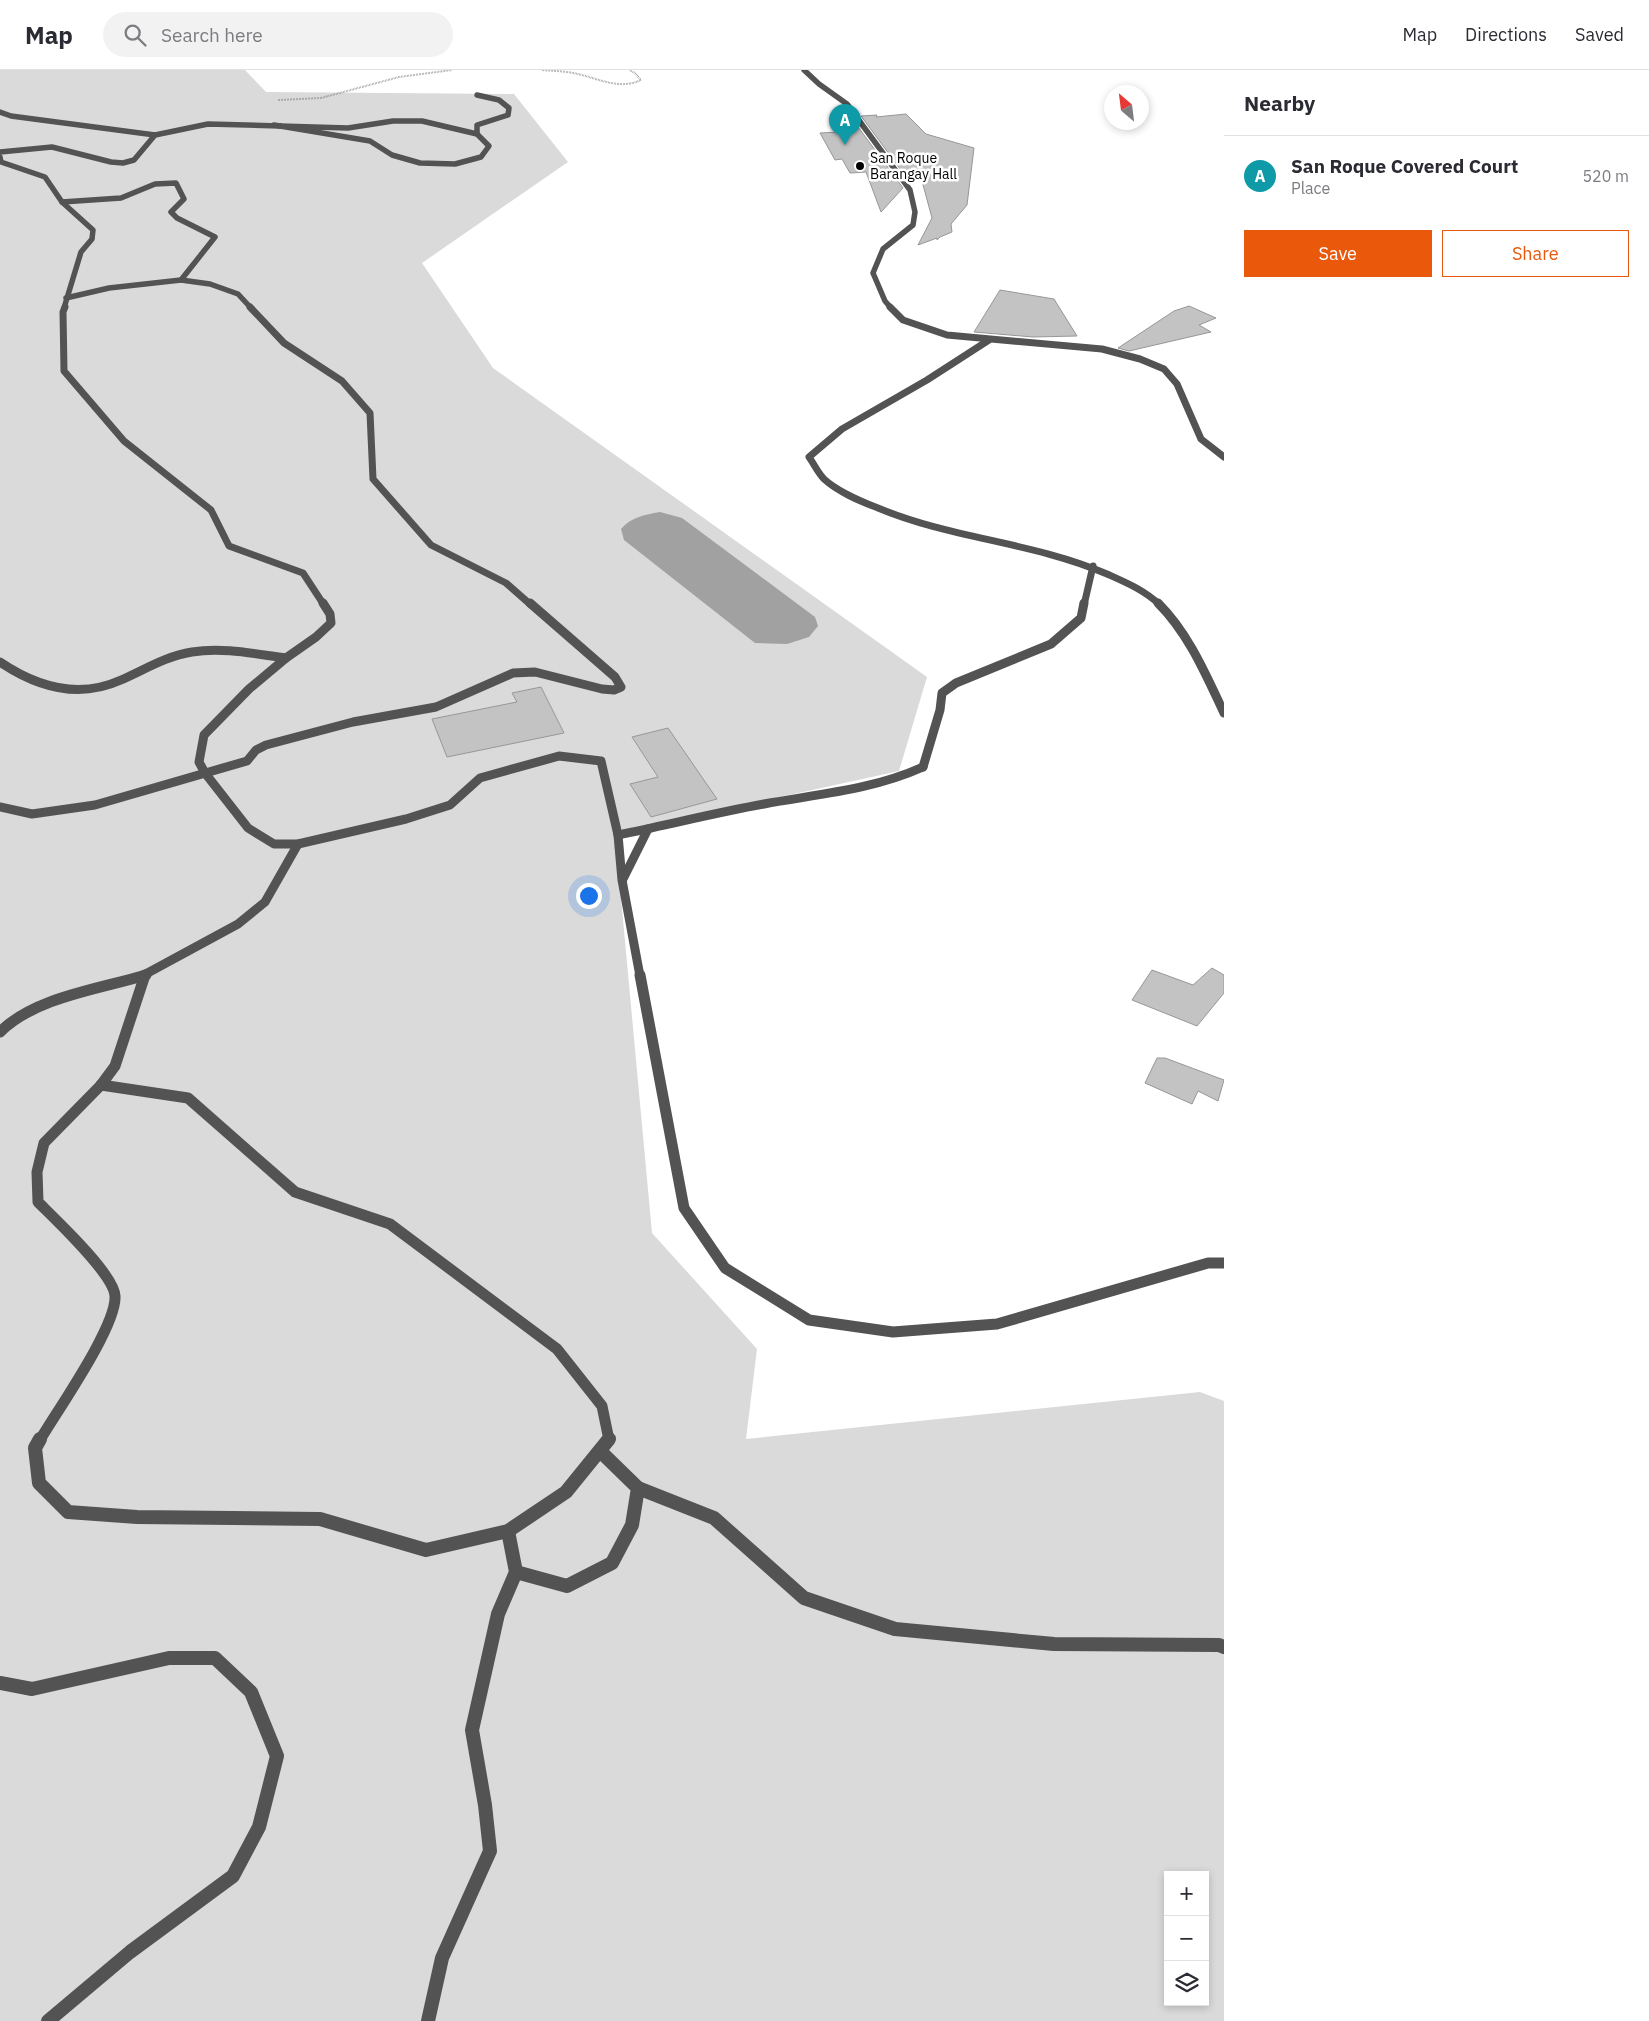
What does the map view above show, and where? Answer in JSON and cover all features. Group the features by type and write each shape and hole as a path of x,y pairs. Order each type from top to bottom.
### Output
{"street":[{"path":"804,70 819,84 847,104 910,190 915,212 913,225 883,249 873,273 885,301 903,320 947,335 1102,349 1140,359 1164,369 1177,384 1201,439 1224,457"},
{"path":"477,134 477,125 508,115 509,108 500,100 478,95"},
{"path":"0,112 11,116 90,128 155,135 208,124 348,128 392,122 422,121 477,134 489,146 481,157 455,164 420,163 392,155 370,141 274,126"},
{"path":"0,152 52,148 111,162 123,163 134,160 155,135"},
{"path":"0,157 2,162 45,177 62,202 93,230 92,239 81,252 63,312 64,371 124,440 211,510 229,546 304,573 330,614 331,623 316,637 249,688 204,735 199,762 205,773 248,828 274,844 298,844 406,819 450,805 480,778 559,756 601,761 618,835 622,880 684,1208 725,1268 809,1320 894,1332 997,1324 1208,1263 1224,1263"},
{"path":"62,202 81,198 128,196 161,181 176,183 184,199 171,212 177,218 215,237 181,280"},
{"path":"0,807 32,814 95,805 247,761 256,750 266,745 353,722 436,707 513,673 535,672 602,689 614,690 621,687 615,677 506,583 431,545 373,479 370,413 342,381 284,343 238,294 210,284 181,280 109,288 66,298"},
{"path":"989,340 928,380 842,429 809,457 825,480 868,505 915,522 1034,547 1093,566 1146,593 1171,619 1196,654 1224,713"},
{"path":"618,835 751,806 877,784 905,777 924,766 940,710 942,693 956,683 1051,644 1081,618 1093,566"},
{"path":"0,662 17,674 71,691 91,691 110,687 174,656 192,652 219,650 286,658"},
{"path":"622,880 648,829"},
{"path":"0,1032 11,1021 68,996 145,975 238,924 265,902 298,844"},
{"path":"101,1085 188,1098 295,1192 390,1224 557,1349 602,1406 609,1440 566,1492 508,1531 426,1550 320,1519 137,1517 68,1512 39,1483 36,1448 108,1327 115,1295 102,1269 38,1202 37,1172 44,1143 101,1085 115,1066 145,975"},
{"path":"600,1451 638,1488 714,1518 804,1598 895,1629 1054,1644 1224,1646"},
{"path":"516,1572 567,1586 612,1563 632,1524 638,1488"},
{"path":"428,2021 442,1958 490,1851 486,1805 472,1730 498,1614 516,1572 508,1531"},
{"path":"0,1683 32,1689 168,1658 216,1658 252,1692 277,1756 259,1827 233,1876 130,1952 48,2021"}],"path":[{"path":"278,100 321,98 399,77 452,70"},
{"path":"542,70 573,73 634,85 641,80 635,72 629,70"}],"shaded area":[{"path":"0,70 245,70 266,92 514,94 568,162 422,263 493,368 927,677 899,771 615,833 652,1233 757,1349 746,1439 1200,1392 1224,1401 1224,2021 0,2021"},
{"path":"660,512 682,518 815,617 818,626 809,637 787,644 755,643 624,540 621,529 625,525 638,517"}],"building":[{"path":"906,114 926,134 974,148 967,205 951,224 952,232 937,240 937,238 918,245 932,218 919,170 909,181 861,116 877,115 876,117"},
{"path":"850,116 903,188 881,212 866,172 850,173 842,159 835,160 820,133 839,132 831,117"},
{"path":"1000,290 1054,299 1077,336 1033,337 974,332"},
{"path":"1189,306 1216,318 1199,325 1211,332 1129,351 1118,348 1174,311"},
{"path":"541,687 564,733 447,757 432,719 517,702 512,693"},
{"path":"668,728 717,799 651,817 630,784 658,777 632,737"},
{"path":"1212,968 1224,975 1224,993 1197,1026 1132,1000 1152,970 1193,985"},
{"path":"1157,1058 1165,1058 1224,1080 1218,1101 1198,1091 1192,1104 1145,1083"}],"place":[{"name":"San Roque Covered Court","path":"845,145"},
{"name":"San Roque Barangay Hall","path":"860,166"}]}
